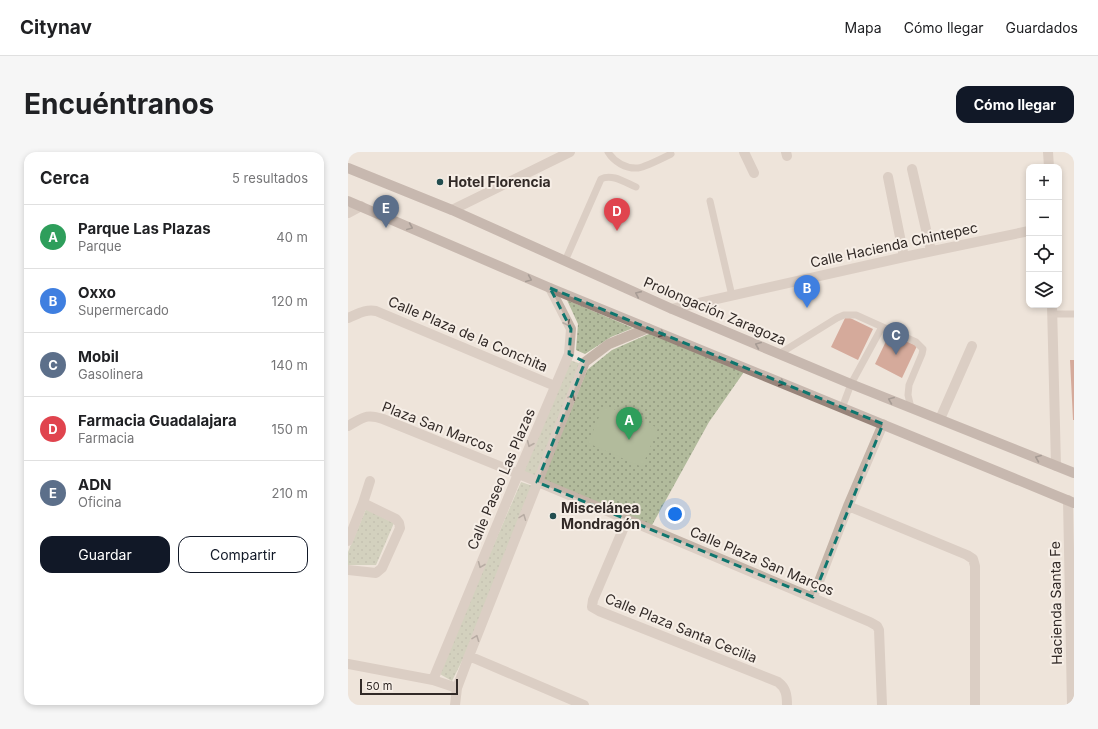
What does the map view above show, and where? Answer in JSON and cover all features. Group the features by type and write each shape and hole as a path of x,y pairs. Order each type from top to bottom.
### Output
{"main road":[{"name":"Prolongación Zaragoza","path":"348,168 452,210 672,309 779,354 1074,473"},
{"path":"348,201 550,288 1071,502"}],"street":[{"path":"452,210 570,152"},
{"path":"744,152 754,173"},
{"path":"1048,152 1049,164"},
{"path":"912,169 931,251"},
{"path":"888,177 904,257"},
{"path":"348,213 361,206"},
{"name":"Calle Hacienda Chintepec","path":"672,309 931,251 1026,232"},
{"name":"Calle Paseo Las Plazas","path":"434,680 518,474 569,354 570,329 550,288"},
{"path":"1052,310 1056,466"},
{"name":"Calle Plaza de la Conchita","path":"348,318 364,311 376,311 555,386"},
{"path":"455,705 457,688 469,656 585,362 610,344 648,328"},
{"path":"940,419 972,346"},
{"path":"569,354 585,362"},
{"name":"Plaza San Marcos","path":"348,426 365,417 373,415 518,474"},
{"path":"813,597 848,506 883,424"},
{"name":"Calle Plaza San Marcos","path":"518,474 813,597 877,626 879,630 882,705"},
{"path":"348,542 370,481"},
{"name":"Hacienda Santa Fe","path":"1071,502 1072,705"},
{"path":"348,570 376,573 379,571 382,568 400,528 396,519 363,503"},
{"path":"848,506 967,555 973,559 975,566 975,705"},
{"name":"Calle Plaza Santa Cecilia","path":"627,520 593,600 592,607 778,682 783,686 786,692 788,705"},
{"path":"469,656 584,705"},
{"path":"348,664 434,680 457,688"}],"lane":[{"path":"608,152 612,158 619,163 626,166 639,168 671,154"},
{"path":"566,261 601,179 606,176 612,177 636,187"},
{"path":"710,201 732,296"},
{"path":"1052,310 1074,314"},
{"path":"779,354 844,315 856,316 916,342 923,349 909,385 908,395 911,408"},
{"path":"842,408 851,384 882,327"}],"highlighted area":[{"path":"550,288 883,424 813,597 537,482 585,362 569,354 571,329"}],"green space":[{"path":"567,300 633,328 611,337 585,354 576,350 578,324"},
{"path":"651,333 744,372 709,422 651,527 542,482 587,370 612,350"},
{"path":"570,360 581,364 537,479 520,473"},
{"path":"604,405 658,428 642,467 588,443"},
{"path":"521,482 533,486 463,659 452,681 438,673"},
{"path":"366,509 394,523 376,565 348,565 348,552"}],"building":[{"path":"846,316 873,329 858,360 831,347"},
{"path":"890,333 917,346 902,378 875,364"},
{"path":"1070,360 1074,360 1074,420 1073,420"}],"place":[{"name":"Hotel Florencia","path":"440,182"},
{"name":"ADN","path":"386,228"},
{"name":"Farmacia Guadalajara","path":"617,231"},
{"name":"Oxxo","path":"807,308"},
{"name":"Mobil","path":"896,355"},
{"name":"Parque Las Plazas","path":"629,440"},
{"name":"Miscelánea Mondragón","path":"553,516"}]}
